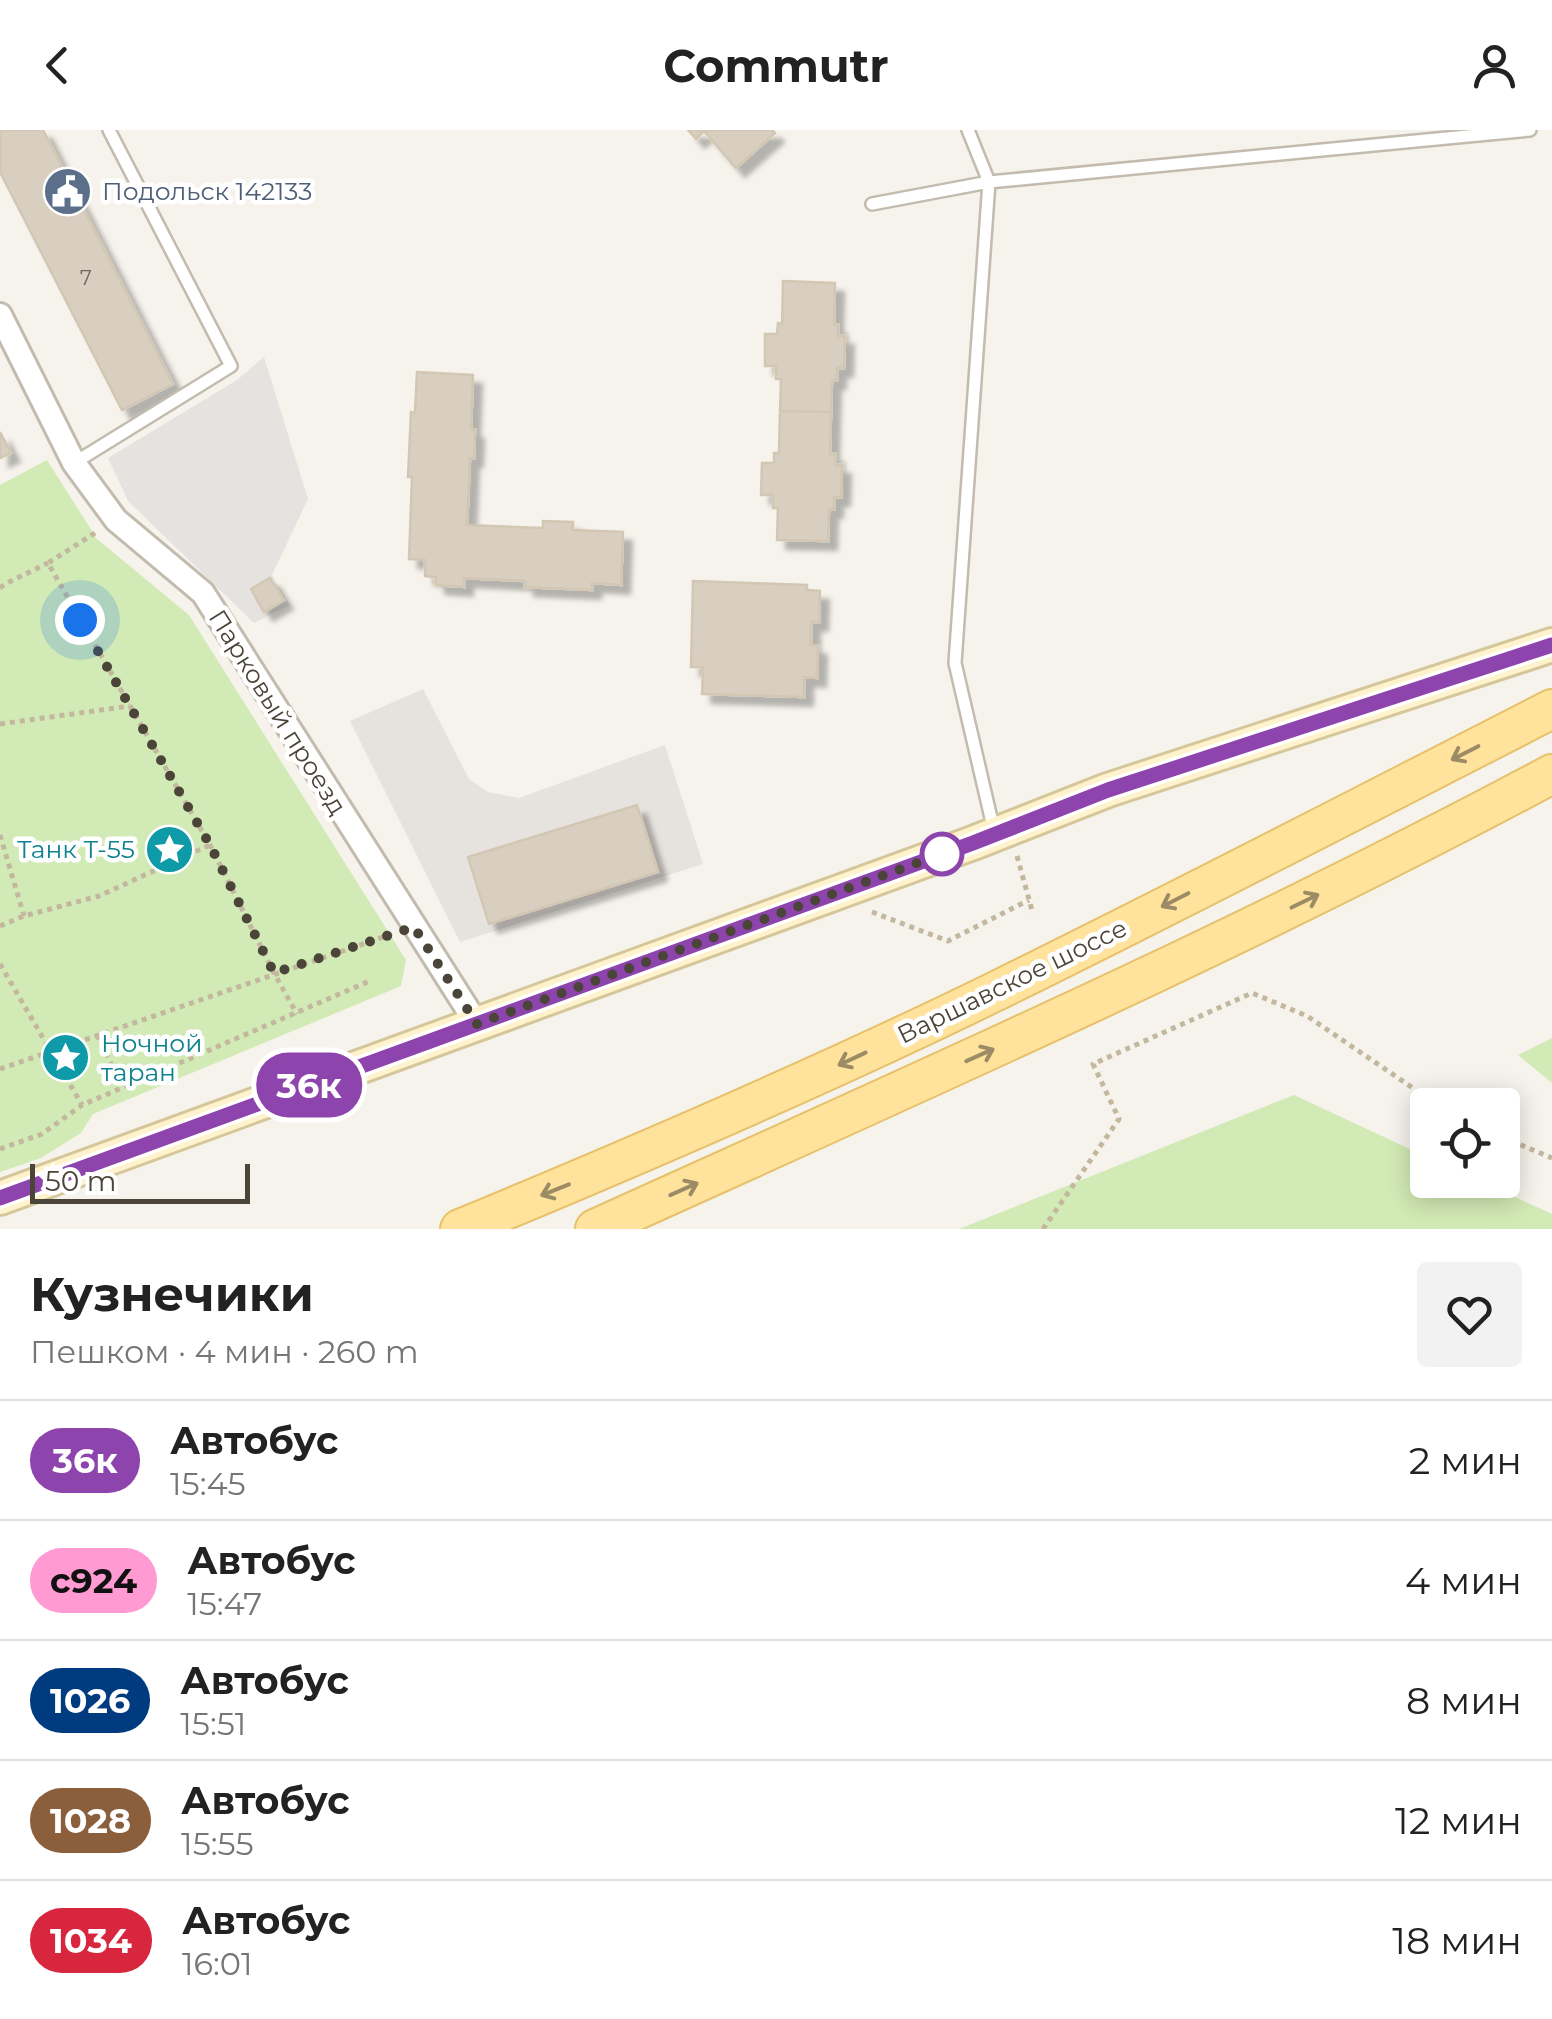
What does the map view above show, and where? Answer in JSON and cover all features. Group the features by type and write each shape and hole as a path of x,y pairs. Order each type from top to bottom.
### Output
{"main road":[{"path":"0,1198 830,895 1005,841 1108,790 1552,645"},
{"name":"Варшавское шоссе","path":"460,1229 852,1059 972,1002 1552,709"},
{"name":"Варшавское шоссе","path":"595,1229 1161,972 1410,850 1552,774"}],"street":[{"name":"Парковый проезд","path":"0,315 74,462 116,520 202,593 477,1024"}],"lane":[{"path":"74,462 231,366 109,130"},
{"path":"968,130 988,182 955,663 1005,841"},
{"path":"872,204 988,182 1530,130"}],"path":[{"path":"0,588 116,520"},
{"path":"48,563 210,845 298,1014"},
{"path":"0,724 130,706"},
{"path":"0,835 24,916"},
{"path":"1005,841 1033,914"},
{"path":"0,926 99,896 210,845"},
{"path":"830,895 948,941 1029,900"},
{"path":"0,1068 414,927"},
{"path":"0,964 82,1105"},
{"path":"0,1149 42,1134 82,1105 372,980"},
{"path":"1043,1229 1119,1120 1093,1064 1252,993 1306,1016 1413,1088"},
{"path":"97,1035 123,1088"},
{"path":"1520,1145 1552,1158"}],"shaded area":[{"path":"264,357 308,499 272,575 290,605 254,623 128,501 108,458 237,380"},
{"path":"423,689 469,779 488,792 519,798 665,745 703,864 460,942 350,721"}],"green space":[{"path":"47,460 97,539 189,615 406,960 401,986 93,1114 81,1133 41,1158 0,1172 0,485"},
{"path":"1552,1038 1552,1083 1518,1055"},
{"path":"1294,1095 1410,1149 1410,1198 1517,1198 1552,1214 1552,1229 959,1229"}],"building":[{"path":"0,130 43,130 173,384 122,410 0,172"},
{"path":"688,130 775,133 736,168 704,131 696,139"},
{"path":"783,281 835,283 834,325 838,325 838,336 845,336 844,368 837,368 837,380 832,380 831,412 780,411 781,379 776,379 776,366 765,366 765,334 777,334 778,323 782,324"},
{"path":"417,372 473,375 474,458 470,458 467,525 543,528 543,521 573,522 573,530 623,532 621,585 592,583 592,590 525,587 525,581 464,578 464,587 436,585 436,577 425,576 425,560 409,559 412,477 408,477"},
{"path":"780,411 831,412 830,454 835,454 835,465 842,465 841,497 834,497 834,509 829,509 828,541 777,540 778,508 773,508 773,495 761,495 762,463 774,463 774,453 779,453"},
{"path":"0,432 11,453 0,458"},
{"path":"270,578 284,600 264,612 251,589"},
{"path":"693,581 807,585 807,590 820,591 819,622 811,622 811,645 818,646 817,678 804,677 804,697 702,694 703,667 691,667"},
{"path":"637,805 658,872 489,924 468,857"}],"bus line":[{"name":"36к","path":"0,1198 973,843 1108,790 1552,645"}],"place":[{"name":"Подольск 142133","path":"67,191"},
{"name":"Танк Т-55","path":"170,849"},
{"name":"Ночной таран","path":"66,1057"}],"route":[{"path":"80,620 210,845 274,973 414,927 477,1024 942,854"}]}
